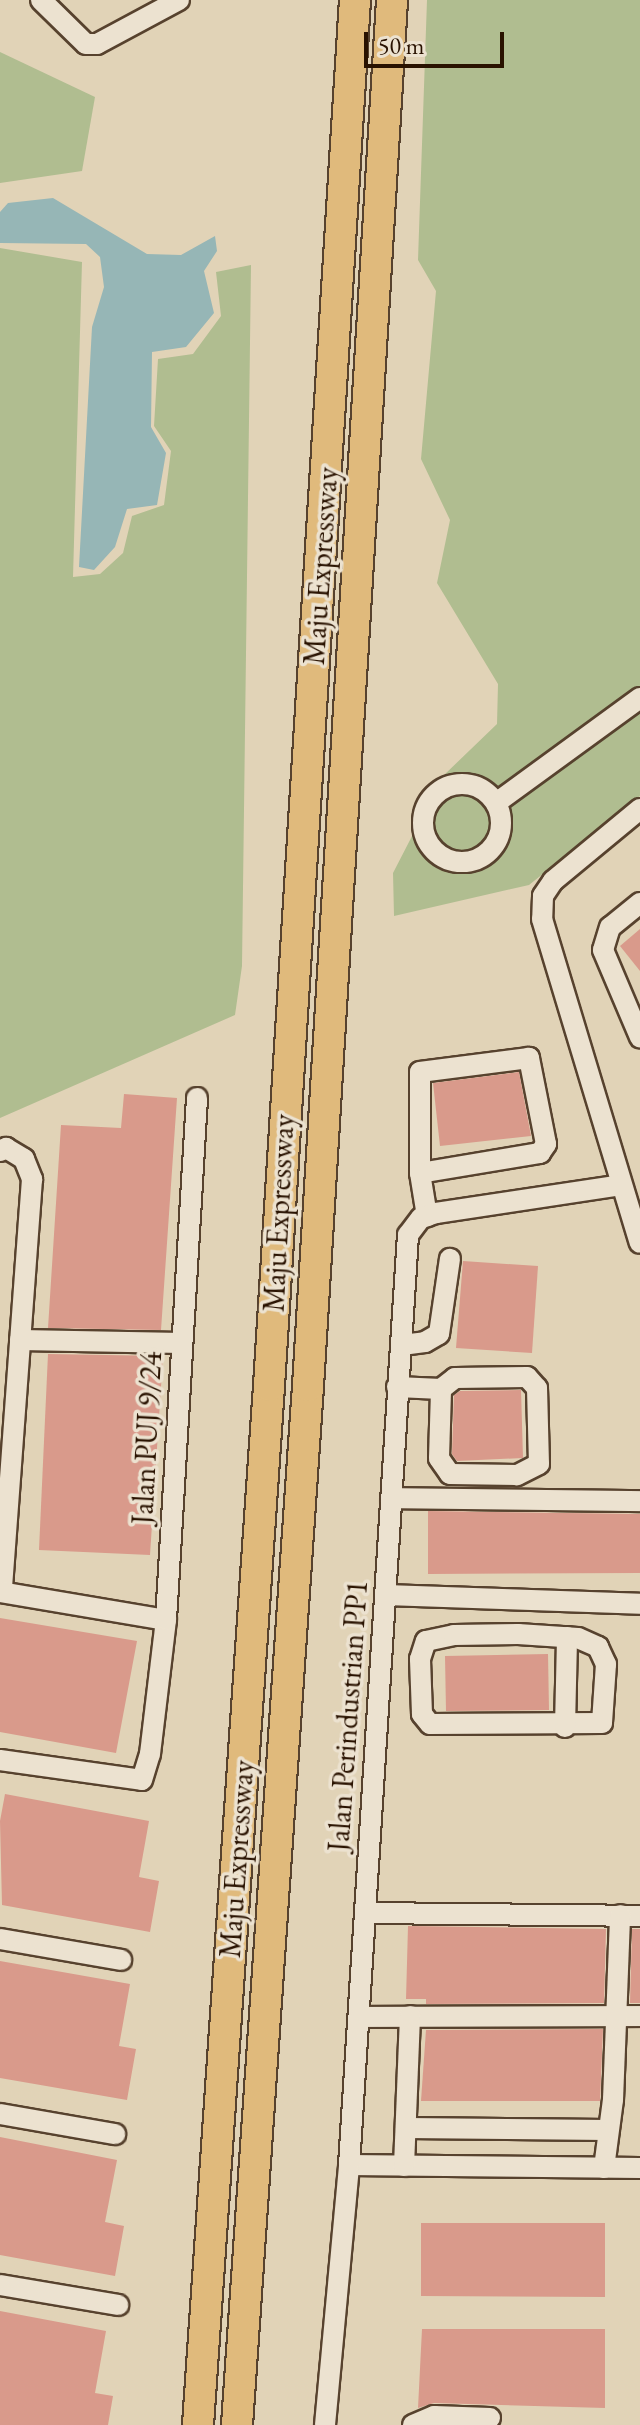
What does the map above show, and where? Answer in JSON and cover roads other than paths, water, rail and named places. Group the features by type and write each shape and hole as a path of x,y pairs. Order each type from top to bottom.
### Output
{"highway":[{"name":"Maju Expressway","path":"198,2425 268,1402 355,0"},
{"name":"Maju Expressway","path":"237,2425 308,1386 392,0"}],"street":[{"path":"41,0 86,44 97,44 179,0"},
{"path":"496,803 640,698"},
{"path":"640,809 553,881 543,896 548,946 640,1243"},
{"path":"640,903 610,927 603,950 640,1036"},
{"path":"420,1173 540,1153 546,1144 535,1067 529,1058 420,1072 420,1173 427,1216 621,1185"},
{"name":"Jalan PUJ 9/24","path":"0,1760 142,1780 166,1620 197,1098"},
{"path":"3,1150 24,1159 32,1179 1,1592 166,1620"},
{"name":"Jalan Perindustrian PP1","path":"325,2425 349,2165 408,1235 412,1225 427,1216"},
{"path":"402,1345 425,1342 439,1334 450,1259"},
{"path":"20,1340 182,1343"},
{"path":"397,1387 441,1389 455,1378 534,1381 539,1464 517,1475 450,1474 439,1458 441,1389"},
{"path":"391,1498 640,1501"},
{"path":"386,1595 640,1604"},
{"path":"500,1600 502,1634"},
{"path":"502,1634 567,1637 598,1647 606,1664 602,1723 565,1727 439,1725 422,1714 420,1659 426,1641 454,1635 502,1634"},
{"path":"565,1727 567,1637"},
{"path":"366,1913 630,1916 615,2016 613,2100 604,2168"},
{"path":"0,1939 121,1960"},
{"path":"404,2166 410,2016"},
{"path":"359,2017 640,2016"},
{"path":"0,2114 115,2134"},
{"path":"407,2128 607,2130"},
{"path":"349,2165 640,2168"},
{"path":"0,2285 118,2305"},
{"path":"413,2425 434,2416 490,2418"}],"water":[{"path":"53,198 147,254 181,255 215,236 217,251 204,271 214,313 186,347 152,352 151,427 166,453 157,505 127,509 115,547 94,570 79,567 92,327 104,287 100,257 86,244 0,243 0,212 8,203"}]}
